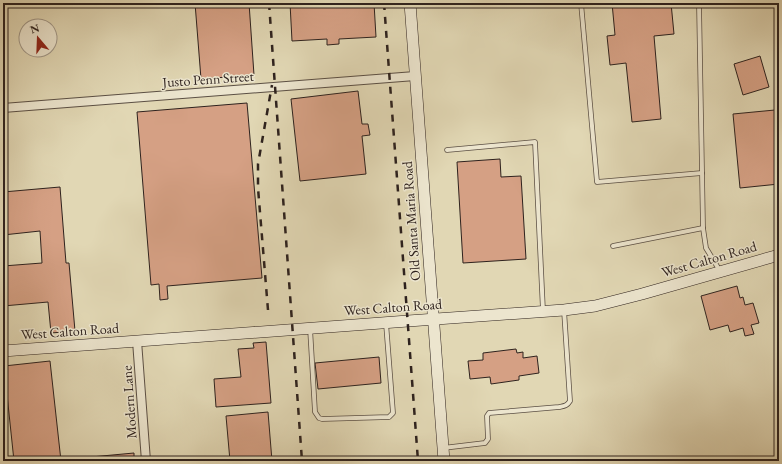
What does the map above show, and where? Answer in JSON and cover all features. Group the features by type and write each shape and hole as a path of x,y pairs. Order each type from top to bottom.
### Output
{"main road":[{"name":"Old Santa Maria Road","path":"410,3 444,461"},
{"name":"West Calton Road","path":"3,352 386,322 564,310 595,306 779,255"}],"street":[{"name":"Justo Penn Street","path":"3,108 415,76"},
{"name":"Modern Lane","path":"137,341 146,461"}],"lane":[{"path":"581,3 597,182 702,173"},
{"path":"699,3 704,228 706,248 720,272"},
{"path":"447,150 535,142 543,312"},
{"path":"614,246 704,228"},
{"path":"443,448 485,443 488,439 487,416 489,413 559,407 569,404 564,310"},
{"path":"310,328 315,412 319,418 389,417 393,413 386,322"}],"building":[{"path":"195,3 249,3 254,75 201,79"},
{"path":"290,3 374,3 376,37 339,39 339,44 327,45 327,39 292,41"},
{"path":"612,3 671,3 674,34 654,36 661,119 632,122 626,63 610,65 607,36 615,35"},
{"path":"760,56 769,87 743,95 734,64"},
{"path":"358,91 362,124 368,124 370,135 362,136 366,174 300,181 291,99"},
{"path":"247,103 262,278 167,286 168,299 160,300 159,284 151,285 137,112"},
{"path":"775,110 779,148 779,184 740,188 733,114"},
{"path":"500,159 501,177 521,176 526,259 463,263 457,162"},
{"path":"60,187 66,263 69,263 75,331 51,333 48,302 3,306 3,266 42,263 40,231 3,235 3,192"},
{"path":"737,286 740,298 743,297 745,305 753,303 759,323 751,325 754,334 745,336 743,328 730,332 728,325 710,330 701,296"},
{"path":"266,342 271,403 216,407 214,379 241,377 238,349 254,348 253,343"},
{"path":"516,349 517,353 523,352 523,358 537,356 539,373 519,376 519,380 491,384 490,377 470,379 468,361 483,360 483,353"},
{"path":"379,357 381,383 318,389 315,363"},
{"path":"50,361 61,461 14,461 4,366"},
{"path":"268,412 272,461 230,461 226,416"},
{"path":"134,453 134,461 91,461 91,457"}],"railway":[{"path":"269,3 302,461"},
{"path":"384,3 418,461"},
{"path":"268,310 258,188 258,164 272,85"}]}
